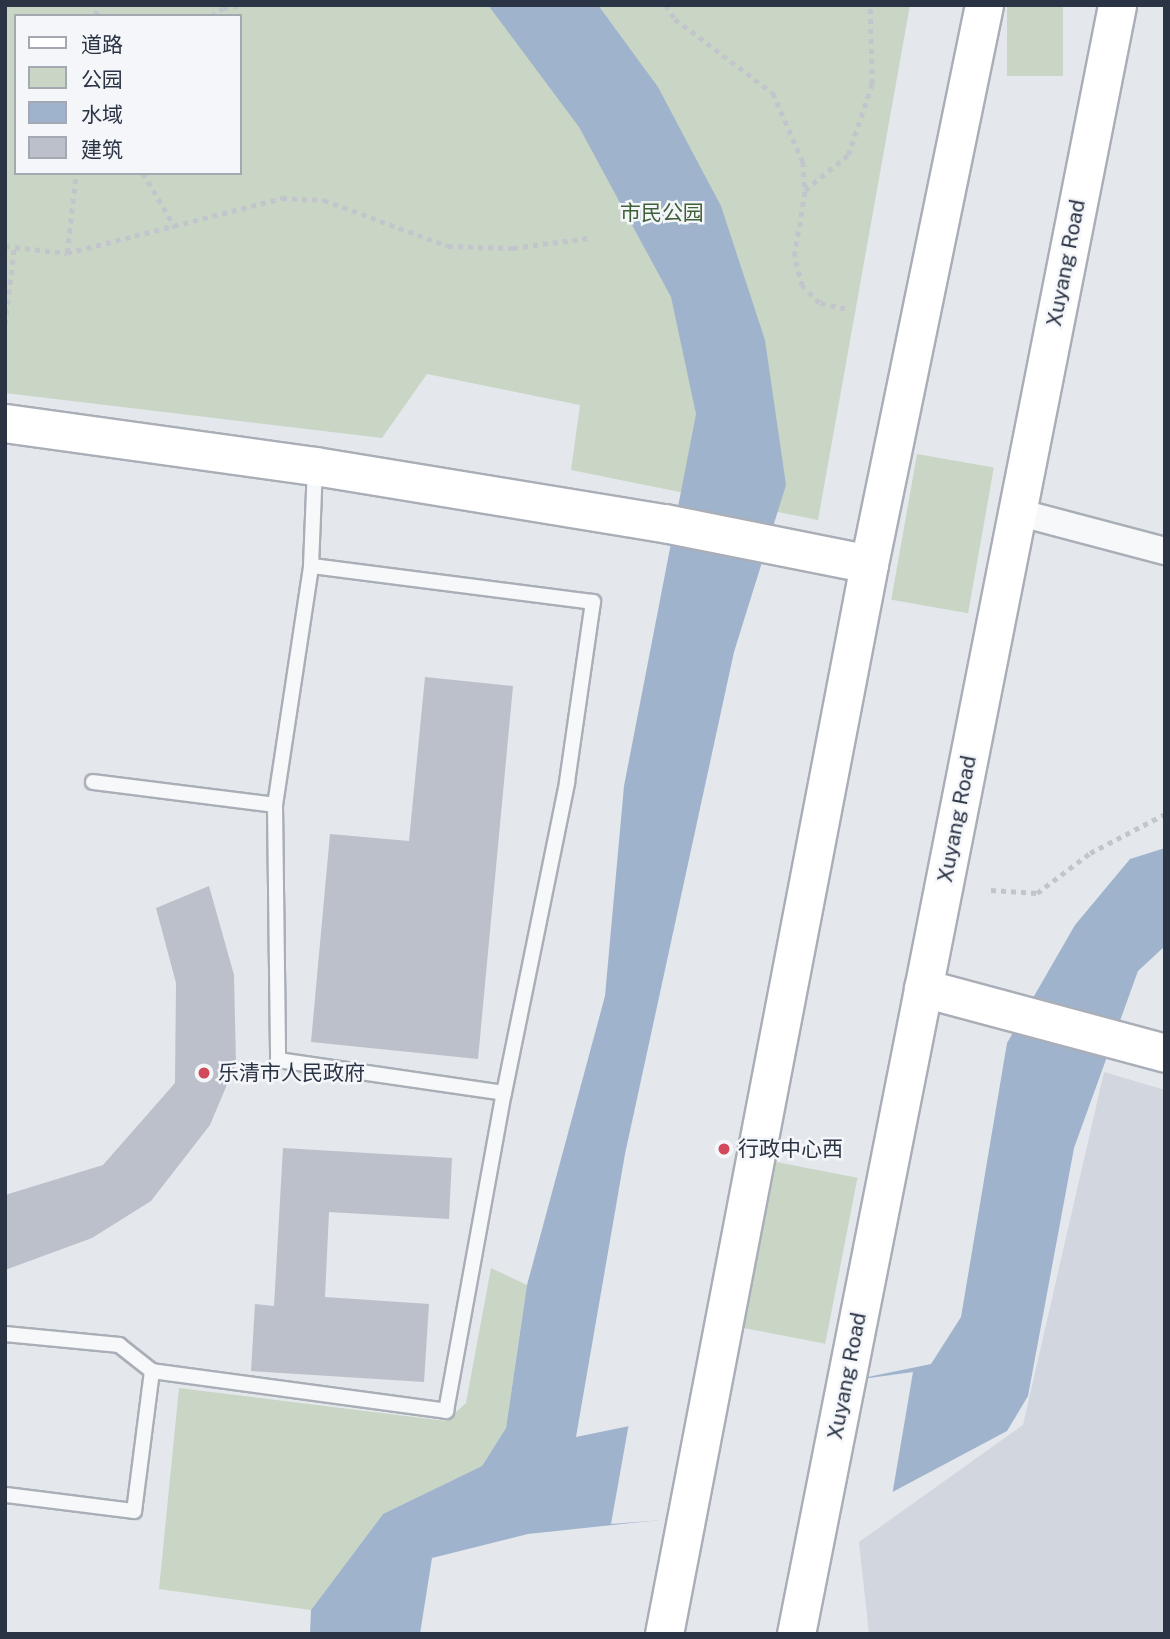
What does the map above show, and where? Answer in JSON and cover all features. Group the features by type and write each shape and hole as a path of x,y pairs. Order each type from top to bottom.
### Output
{"main road":[{"path":"664,1634 869,564 984,5"},
{"name":"Xuyang Road","path":"796,1634 1117,5"},
{"path":"5,423 316,466 664,523 869,564"},
{"path":"923,988 1165,1053"}],"street":[{"path":"1017,512 1165,551"}],"lane":[{"path":"316,466 311,566 275,805 278,1060 504,1093"},
{"path":"5,1334 119,1345 152,1371 446,1411 504,1093 567,782 593,602 311,566"},
{"path":"93,782 275,805"},
{"path":"5,1495 134,1511 152,1371"}],"path":[{"path":"214,14 223,8 242,5"},
{"path":"666,5 676,19 773,93 803,162 806,190 794,256 802,286 820,303 845,309"},
{"path":"806,190 849,155 872,85 870,5"},
{"path":"67,253 76,175"},
{"path":"144,175 175,227"},
{"path":"5,246 67,253 282,198 324,200 448,246 513,248 589,238"},
{"path":"5,324 14,247"},
{"path":"991,890 1037,893 1090,853 1165,814"}],"shaded area":[{"path":"1104,1072 1165,1090 1165,1634 869,1634 859,1542 1023,1425"}],"green space":[{"name":"市民公园","path":"5,5 910,5 818,520 571,470 580,405 427,374 382,438 5,393"},
{"path":"1007,5 1063,5 1063,76 1007,76"},
{"path":"917,454 994,468 968,613 891,600"},
{"path":"776,1162 857,1178 825,1344 744,1328"},
{"path":"491,1268 527,1285 506,1428 482,1466 383,1514 311,1610 159,1589 179,1388 446,1421 466,1403"}],"water":[{"path":"488,5 598,5 658,87 721,206 765,340 786,485 734,652 625,1154 576,1437 931,1364 961,1317 1007,1043 1075,925 1130,859 1165,848 1165,946 1138,971 1074,1148 1028,1396 1007,1431 885,1496 528,1534 432,1558 420,1634 310,1634 311,1610 383,1514 482,1466 506,1428 527,1285 605,996 624,786 696,414 671,297 579,127"}],"pier":[{"path":"913,1372 892,1496 780,1511 611,1524 629,1423 811,1386"}],"building":[{"path":"425,677 513,686 478,1059 311,1042 330,834 409,841"},
{"name":"乐清市人民政府","path":"209,886 234,975 236,1063 210,1125 151,1201 92,1238 5,1270 5,1195 103,1165 175,1083 176,983 156,908"},
{"path":"283,1148 452,1158 449,1219 329,1212 325,1297 429,1304 424,1382 251,1371 255,1304 274,1306"}],"place":[{"name":"乐清市人民政府","path":"204,1073"},
{"name":"行政中心西","path":"724,1149"}]}
